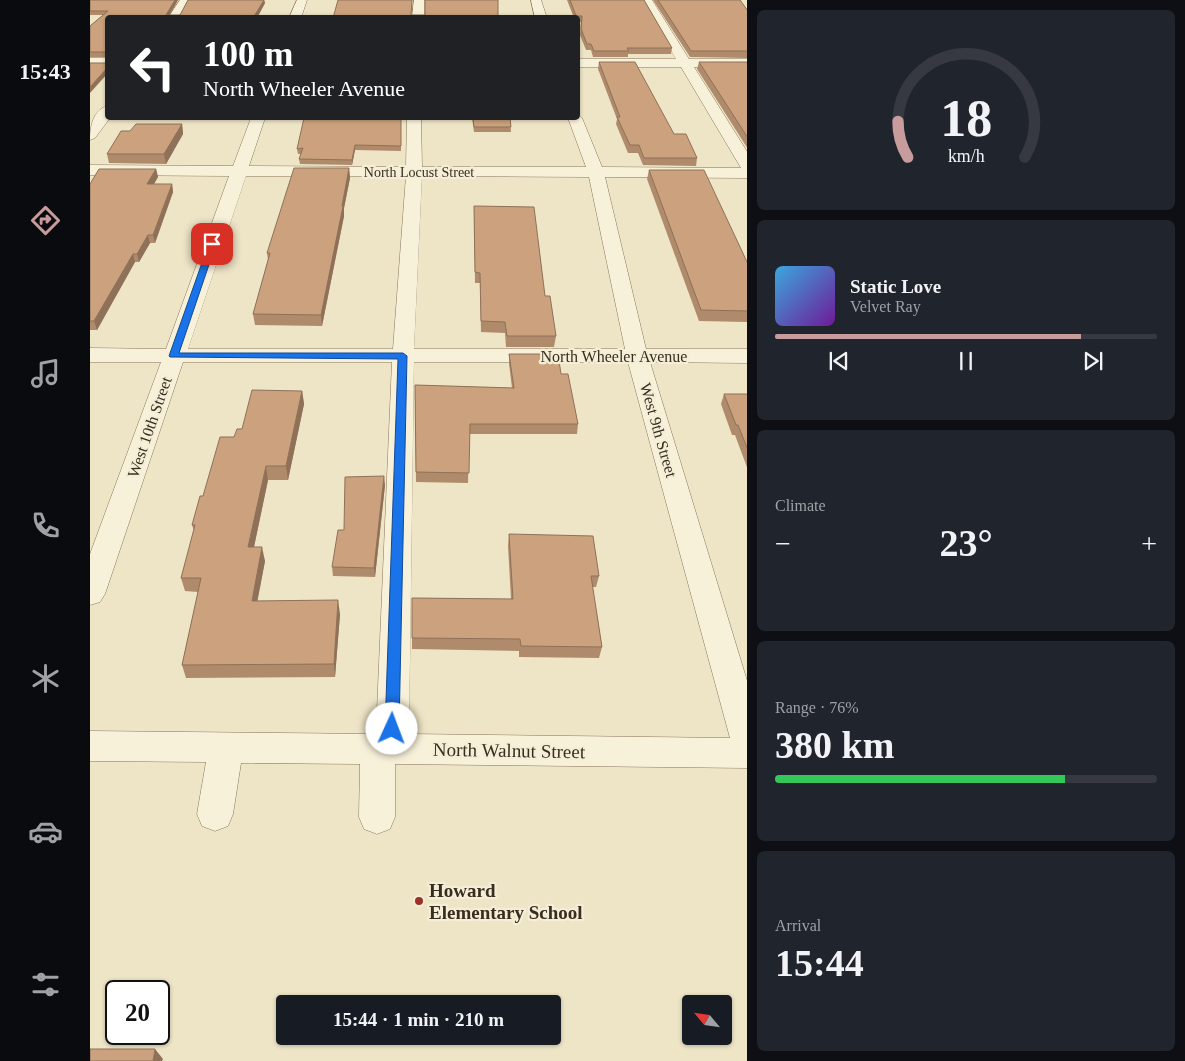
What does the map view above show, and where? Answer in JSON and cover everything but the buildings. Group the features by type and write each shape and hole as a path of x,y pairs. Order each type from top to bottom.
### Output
{"street":[{"path":"175,15 185,0"},
{"path":"296,15 302,0"},
{"path":"418,15 419,0"},
{"path":"536,0 540,15"},
{"path":"647,0 747,165"},
{"path":"90,62 105,62"},
{"path":"580,63 747,63"},
{"path":"90,135 105,114"},
{"name":"West 10th Street","path":"90,594 257,120"},
{"path":"377,817 385,749 403,356 414,172 414,120"},
{"name":"West 9th Street","path":"576,120 596,172 637,356 747,739"},
{"name":"North Locust Street","path":"90,170 747,173"},
{"name":"North Wheeler Avenue","path":"90,355 747,356"},
{"name":"North Walnut Street","path":"90,746 747,753"},
{"path":"214,814 226,747"}],"place":[{"name":"Howard Elementary School","path":"419,901"}],"route":[{"path":"212,244 173,356 403,356 392,729"}]}
